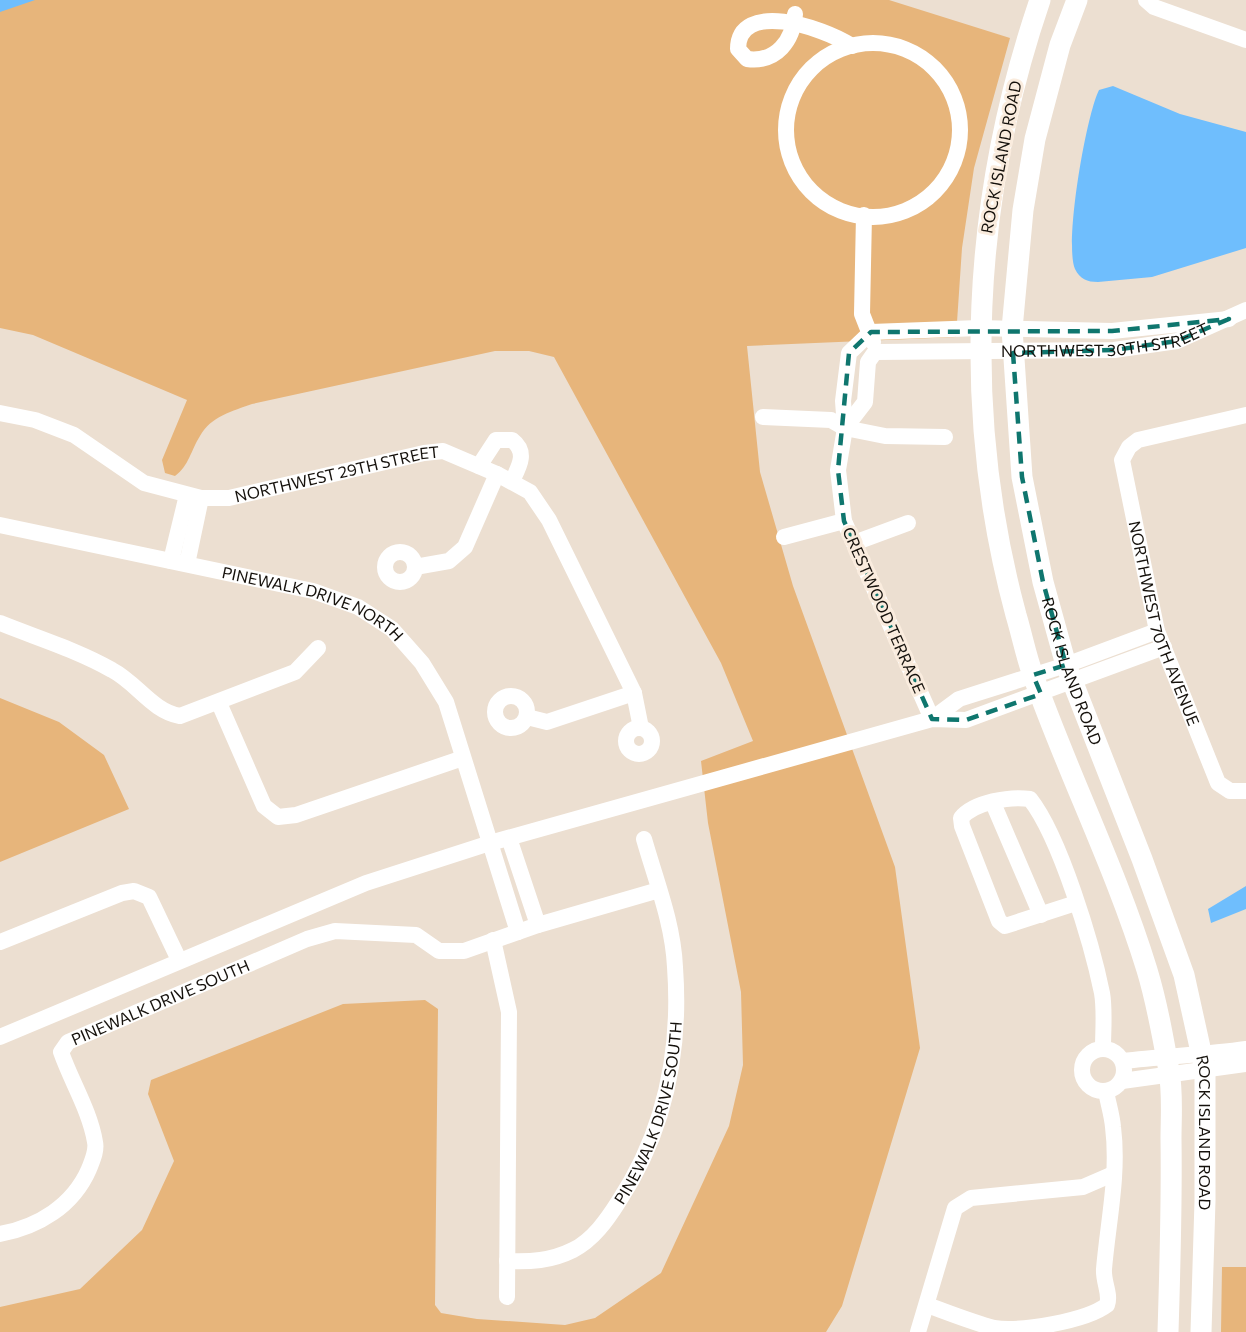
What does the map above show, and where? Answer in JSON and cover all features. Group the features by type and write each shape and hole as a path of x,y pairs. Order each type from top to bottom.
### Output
{"main road":[{"name":"ROCK ISLAND ROAD","path":"1040,0 1021,55 992,189 979,328 984,451 993,515 1005,574 1037,685 1128,915 1151,986 1166,1055 1170,1076 1172,1197 1168,1332"},
{"name":"ROCK ISLAND ROAD","path":"1077,0 1060,45 1035,139 1023,210 1012,329 1022,477 1043,582 1070,672 1184,975 1203,1063 1205,1201 1202,1332"}],"street":[{"path":"1146,0 1155,7 1246,40"},
{"path":"795,14 820,25 852,46"},
{"path":"865,43 893,44 919,55 940,73 954,97 961,124 958,152 947,177 928,198 904,212 874,217 844,212 818,198 798,176 786,144 786,118 795,90 813,66 838,49 852,46 865,43"},
{"path":"864,215 862,314 871,332 875,352 980,351"},
{"name":"NORTHWEST 30TH STREET","path":"980,351 1114,350 1177,341 1246,310"},
{"name":"NORTHWEST 30TH STREET","path":"979,328 1112,330 1228,319"},
{"path":"871,332 979,328"},
{"name":"CRESTWOOD TERRACE","path":"871,332 849,353 843,401 845,428 838,470 844,521 932,719"},
{"name":"CRESTWOOD TERRACE","path":"845,428 865,402 868,362 875,352"},
{"name":"NORTHWEST 29TH STREET","path":"0,413 35,420 74,435 144,483 194,497 229,498 424,453 444,451 505,478 530,492 549,520 634,693 641,728"},
{"name":"NORTHWEST 70TH AVENUE","path":"1238,791 1218,783 1157,631 1122,459 1129,447 1138,440 1246,415"},
{"path":"763,417 831,420 845,428 885,436 945,437"},
{"path":"415,567 449,561 465,548 505,478 522,461 520,449 512,440 496,440 479,466"},
{"path":"179,562 194,497"},
{"path":"784,537 844,521"},
{"path":"854,543 908,523"},
{"name":"PINEWALK DRIVE NORTH","path":"0,525 313,591 358,607 392,629 422,663 446,702 490,843"},
{"path":"0,623 109,668 130,680 164,713 180,716 295,672 318,648"},
{"path":"1070,672 1157,631"},
{"path":"1070,672 1164,647"},
{"name":"PINEWALK DRIVE SOUTH","path":"0,1037 366,883 490,843 932,719 959,699 1037,685 1070,672"},
{"path":"527,717 547,722 634,693"},
{"path":"219,703 264,806 278,817 296,815 463,758"},
{"path":"1076,903 1005,926 999,921 961,818 968,810 1017,797 1029,799 1043,816 1076,903 1102,995 1103,1048"},
{"path":"993,803 1041,915"},
{"path":"509,838 538,925"},
{"name":"PINEWALK DRIVE SOUTH","path":"507,1261 531,1262 552,1259 575,1250 591,1237 608,1219 629,1187 654,1137 666,1097 676,1008 675,966 670,928 644,839"},
{"path":"490,843 518,932"},
{"name":"PINEWALK DRIVE SOUTH","path":"0,1234 21,1230 56,1212 86,1178 93,1160 96,1146 93,1131 61,1052 68,1042 307,939 335,932 416,935 440,951 464,951 538,925 659,890"},
{"path":"0,942 122,893 134,891 149,897 179,960"},
{"path":"493,940 509,1012 507,1297"},
{"path":"1122,1082 1125,1068 1123,1061 1115,1052 1103,1048 1088,1056 1082,1071 1089,1086 1106,1091 1122,1082 1170,1076 1246,1049"},
{"path":"1123,1061 1166,1055 1203,1063 1246,1064"},
{"path":"927,1305 960,1324 1019,1330 1078,1319 1107,1305 1109,1298 1104,1286 1104,1268 1113,1174 1113,1127 1106,1091"},
{"path":"918,1332 955,1208 971,1198 1083,1187 1113,1174"}],"highlighted area":[{"path":"1229,319 1177,341 1114,350 1013,353 1022,477 1043,582 1066,665 1033,675 1041,694 966,720 932,719 844,521 838,470 849,353 871,332 1112,331"}],"shaded area":[{"path":"0,0 889,0 1010,38 974,168 962,248 956,337 747,346 760,472 793,586 895,867 920,1048 842,1306 826,1332 0,1332 0,1307 80,1289 142,1230 174,1161 148,1094 151,1080 343,1004 425,1000 438,1009 435,1305 441,1313 477,1319 565,1325 595,1318 661,1273 729,1126 743,1065 741,992 708,823 701,761 753,741 721,663 554,357 529,351 495,351 252,404 223,415 210,424 200,436 184,467 175,476 165,473 162,460 187,400 33,335 0,328"},
{"path":"0,698 59,722 104,755 129,809 0,862"},
{"path":"1222,1267 1246,1267 1246,1332 1221,1332"}],"water":[{"path":"0,0 35,0 0,12"},
{"path":"1113,86 1180,114 1246,132 1246,248 1152,277 1098,282 1087,281 1079,275 1072,255 1072,234 1083,151 1099,90"},
{"path":"1246,886 1246,909 1211,923 1208,909"}]}
